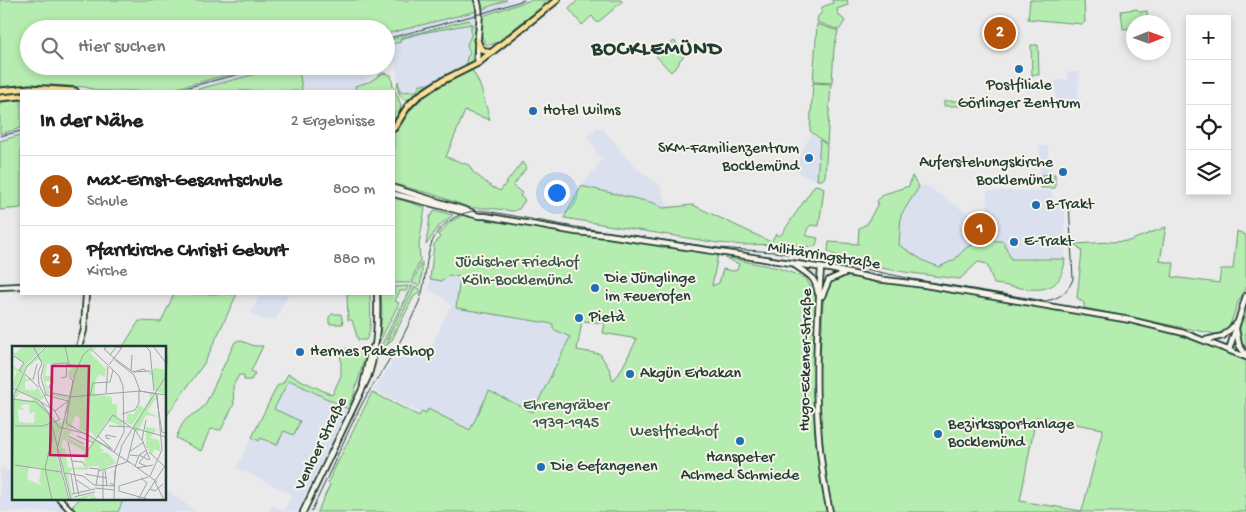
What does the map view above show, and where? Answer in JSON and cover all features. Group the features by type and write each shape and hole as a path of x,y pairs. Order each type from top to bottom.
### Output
{"main road":[{"path":"478,0 480,14 477,40 478,63"},
{"path":"395,126 408,106 417,97 438,83 478,63 557,0"},
{"path":"477,40 481,49 490,53"},
{"path":"0,90 30,88 60,90"},
{"path":"0,98 20,96"},
{"path":"395,188 485,216"},
{"name":"Militärringstraße","path":"395,194 479,216 821,268 1130,320 1184,333 1246,356"},
{"path":"794,265 812,277 817,288 820,305"},
{"name":"Hugo-Eckener-Straße","path":"821,268 817,371 818,435 830,512"},
{"path":"820,305 822,293 829,280 848,273"},
{"path":"0,288 20,286"},
{"path":"79,346 84,330 86,295"},
{"name":"Venloer Straße","path":"303,512 363,387 370,353 374,345 377,325 377,295"},
{"path":"1229,350 1246,296"},
{"path":"1205,340 1223,336 1237,323"},
{"path":"1237,323 1236,335 1239,345 1246,356"},
{"path":"61,500 72,512"}],"shaded area":[{"path":"507,0 531,0 478,17 476,27 471,25 471,36 467,48 470,54 467,57 466,64 427,84 420,84 417,91 400,92 395,63 395,43 400,42 400,39 422,33 471,24 468,20 395,39 395,32 477,11"},
{"path":"1067,72 1080,72 1077,104 1063,104 1056,101 1055,80 1067,80"},
{"path":"227,75 252,75 195,90 169,90"},
{"path":"299,75 372,75 366,79 367,82 355,86 356,90 302,90"},
{"path":"598,127 600,130 602,128 635,167 660,186 669,208 581,186 602,160 594,151 596,148 587,137"},
{"path":"20,128 20,135 0,141 0,134"},
{"name":"SKM-Familienzentrum Bocklemünd","path":"811,134 820,140 817,180 801,175 795,165"},
{"path":"1039,146 1048,146 1048,157 1051,157 1051,170 1055,174 1055,188 1041,188"},
{"path":"926,185 983,224 987,223 987,191 1052,191 1052,203 1063,203 1063,207 1065,207 1065,259 966,257 958,278 899,250 896,221 919,187"},
{"path":"449,275 460,277 457,308 554,325 553,329 570,337 533,413 470,430 429,410 426,414 421,413 374,390 396,356 427,356 451,305 442,297 429,290 430,279 442,281"},
{"path":"260,295 288,295 276,319 265,320 251,313"},
{"path":"288,380 348,409 297,512 269,512 272,505 284,511 292,494 236,468 252,437 259,441 261,438 284,431 294,435 274,409"},
{"path":"0,469 12,471 12,500 57,500 67,511 0,512"},
{"path":"166,489 196,512 118,512 123,500 166,500"}],"green space":[{"path":"0,0 507,0 477,11 395,32 395,20 20,20 20,75 227,75 169,90 96,90 85,87 50,85 0,87"},
{"path":"531,0 554,0 502,40 487,45 484,42 481,28 485,15"},
{"path":"578,0 621,0 622,2 597,23 592,16 582,25 569,9"},
{"path":"832,0 848,0 848,5 837,9 838,14 845,21 839,30 817,22 822,7 833,3"},
{"path":"1030,0 1084,0 1085,22 1082,24 1028,19"},
{"path":"1137,9 1140,12 1147,11 1147,15 1126,15 1126,29 1123,29 1121,11"},
{"path":"469,20 471,24 422,33 400,39 401,42 395,43 395,39"},
{"path":"471,24 476,27 472,60 466,64 467,57 470,54 467,44 471,36"},
{"path":"817,24 838,31 834,48 832,83 813,82"},
{"path":"674,41 687,53 671,72 656,56"},
{"path":"1031,45 1038,45 1039,75 1032,75"},
{"path":"472,70 481,88 490,120 465,111 446,157 469,165 473,172 500,191 522,162 526,168 513,186 522,193 520,196 525,200 519,209 513,211 471,208 432,194 395,184 395,132 400,121 432,90"},
{"path":"252,75 300,75 302,90 195,90"},
{"path":"380,75 391,75 395,90 356,90 355,86 369,82"},
{"path":"398,81 400,92 417,91 420,84 427,84 413,97 405,99 398,92"},
{"path":"813,83 831,84 827,144 810,131"},
{"path":"395,91 401,105 395,119"},
{"path":"20,99 20,128 0,134 0,100"},
{"path":"944,101 963,101 964,106 944,106"},
{"path":"20,135 20,208 0,210 0,141"},
{"path":"820,140 827,145 825,177 822,180 817,180"},
{"path":"1055,174 1055,188 1041,188 1041,175"},
{"path":"912,176 919,187 901,215 899,245 924,261 939,267 954,260 967,247 984,241 1003,241 1011,259 1065,259 1062,273 1057,282 1049,287 1040,289 1018,288 994,284 987,264 978,262 960,279 871,266 838,257 828,251 829,242 858,244 859,228 867,224 878,203 877,201 884,194 909,186"},
{"path":"815,185 821,186 824,189 819,226 811,225 807,229 807,236 818,238 816,245 813,247 788,244 743,245 718,243 564,218 581,186 654,203 663,208 693,205 771,242 776,234 780,236"},
{"path":"395,198 425,208 419,244 420,261 410,283 395,283"},
{"path":"434,210 453,215 439,226 426,245 430,216"},
{"path":"465,214 558,231 605,236 718,254 712,286 719,283 723,269 737,270 739,264 725,258 778,268 806,278 817,300 813,389 815,434 821,484 827,512 317,512 330,485 328,483 330,478 372,392 419,416 422,411 426,413 428,409 470,430 489,391 533,412 570,337 553,329 553,324 456,308 460,277 449,275 442,281 430,279 434,245 440,237 438,235 450,222","holes":["582,321 605,323 603,333 637,339 620,372 613,381 610,370 600,354 577,350"]},
{"path":"1166,227 1160,261 1174,263 1172,277 1219,283 1221,269 1233,269 1237,231 1246,235 1246,289 1238,302 1230,325 1223,333 1215,334 1084,308 1084,303 1077,298 1082,251 1075,244 1129,241"},
{"path":"422,262 422,272 420,286 412,283"},
{"path":"848,276 1113,319 1184,336 1246,360 1246,512 832,512 824,469 819,412 823,311 825,293 830,283 836,278","holes":["1036,417 1103,429 1082,511 1020,501"]},
{"path":"408,286 406,291 400,291 395,301 399,303 379,343 382,312 381,295 395,295 395,287"},
{"path":"411,286 413,286 383,347 381,346"},
{"path":"415,287 420,289 420,293 414,296 392,340 386,346"},
{"path":"174,295 237,295 205,362 166,417 166,346 124,346 139,321 161,322"},
{"path":"347,295 370,295 370,324 366,340 358,340 352,320 348,320"},
{"path":"1246,311 1246,347 1239,335"},
{"path":"332,314 341,314 343,324 329,324 329,317"},
{"path":"239,340 254,346 263,346 251,371 255,373 251,380 244,380 244,375 239,375 233,386 234,404 221,430 210,429 201,451 176,438 184,421 205,405 235,342"},
{"path":"341,349 363,349 366,353 348,409 289,380 274,409 300,421 294,435 284,431 277,445 261,438 259,441 252,437 277,386 283,383 288,374 332,395 341,376"},
{"path":"78,500 123,500 118,512 77,512 72,507"}],"tram line":[{"path":"311,512 349,429 397,346 419,302 433,241 442,227 459,215 472,211 487,211 569,226 718,248 774,252 808,257 912,279 1045,301 1055,299 1062,294 1073,279 1069,202"}],"railway":[{"path":"395,37 524,0"},
{"path":"177,90 236,75"},
{"path":"0,136 20,131"}],"place":[{"name":"Pfarrkirche Christi Geburt","path":"1000,33"},
{"name":"Postfiliale Görlinger Zentrum","path":"1019,69"},
{"name":"Hotel Wilms","path":"533,111"},
{"name":"SKM-Familienzentrum Bocklemünd","path":"809,158"},
{"name":"Auferstehungskirche Bocklemünd","path":"1063,172"},
{"name":"B-Trakt","path":"1036,205"},
{"name":"Max-Ernst-Gesamtschule","path":"980,229"},
{"name":"E-Trakt","path":"1014,242"},
{"name":"Die Jünglinge im Feuerofen","path":"595,288"},
{"name":"Pietà","path":"579,318"},
{"name":"Hermes PaketShop","path":"300,352"},
{"name":"Akgün Erbakan","path":"630,374"},
{"name":"Bezirkssportanlage Bocklemünd","path":"938,434"},
{"name":"Hanspeter Achmed Schmiede","path":"740,441"},
{"name":"Die Gefangenen","path":"541,467"}],"district":[{"name":"BOCKLEMÜND","path":"657,50"}],"park label":[{"name":"Jüdischer Friedhof Köln-Bocklemünd","path":"517,272"},
{"name":"Ehrengräber 1939-1945","path":"566,415"},
{"name":"Westfriedhof","path":"674,432"}]}
